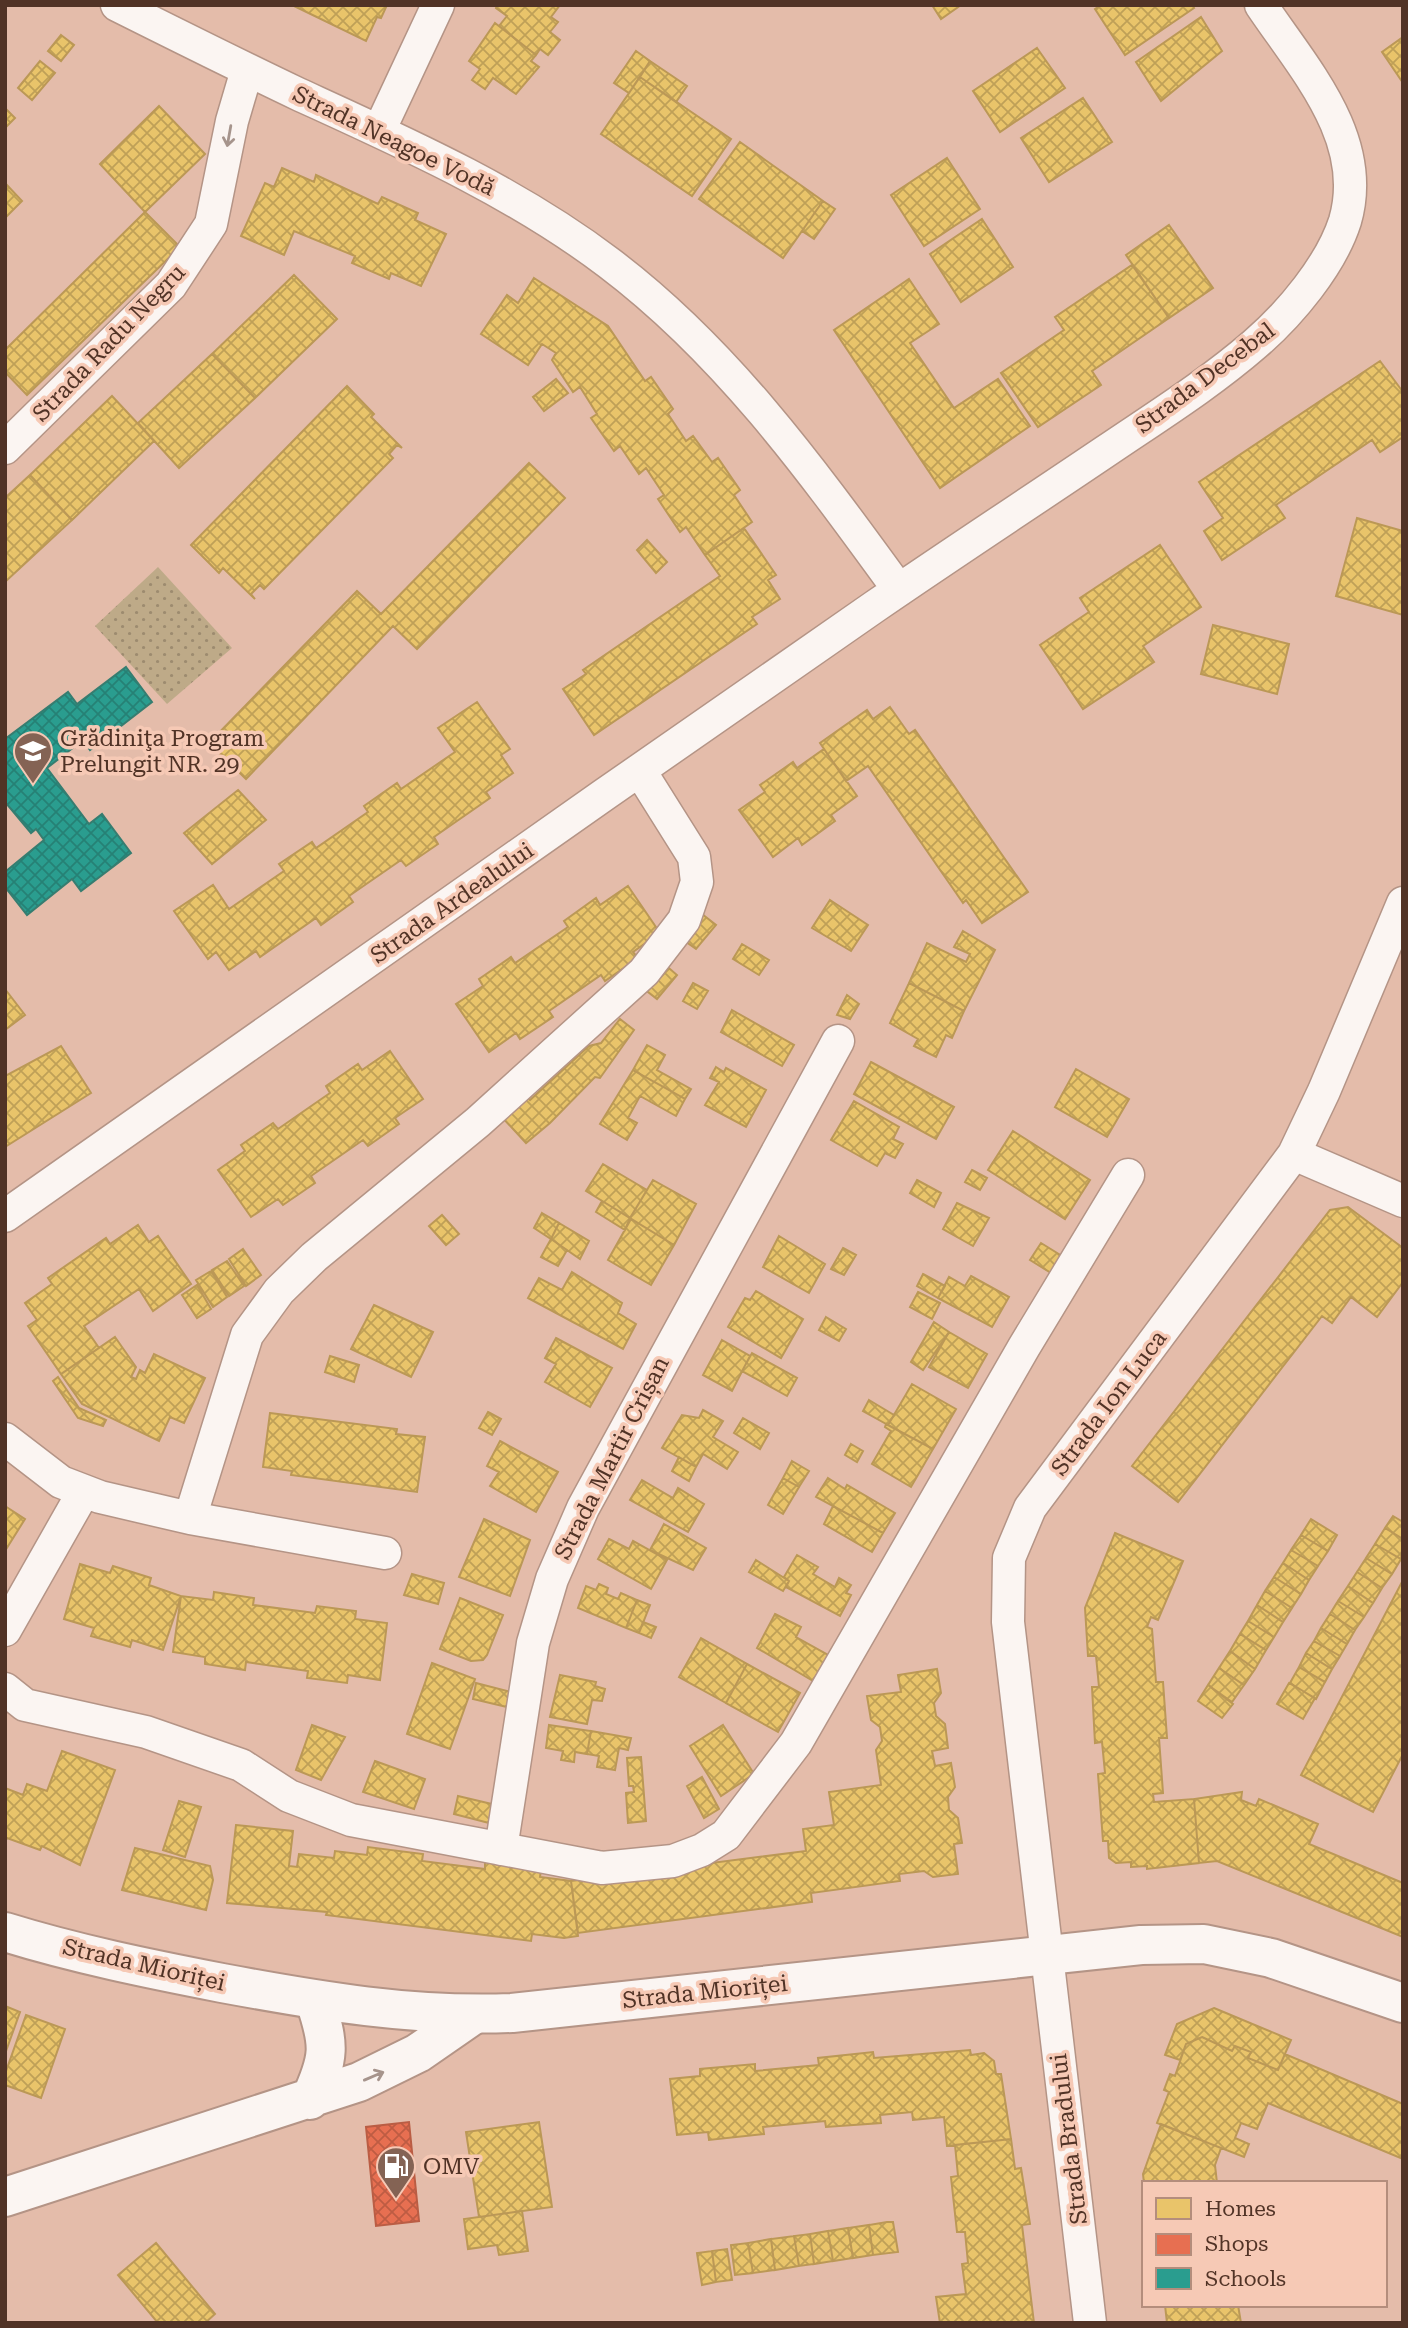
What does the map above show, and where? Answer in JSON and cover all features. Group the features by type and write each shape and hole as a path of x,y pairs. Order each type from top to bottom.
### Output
{"main road":[{"name":"Strada Mioriței","path":"5,1932 149,1969 315,2001 404,2012 473,2015 526,2012 1141,1945 1204,1944 1272,1958 1403,2003"},
{"path":"310,2100 326,2055 327,2034 315,2001"},
{"path":"5,2197 310,2100 388,2070 473,2015"}],"street":[{"name":"Strada Neagoe Vodă","path":"117,5 488,186 608,262 650,297 719,362 795,448 900,590"},
{"path":"379,131 438,5"},
{"name":"Strada Decebal","path":"900,590 1202,385 1252,347 1284,318 1314,279 1344,225 1352,187 1349,154 1326,102 1261,5"},
{"name":"Strada Radu Negru","path":"5,448 171,285 192,257 211,224 232,121 247,70"},
{"name":"Strada Ardealului","path":"5,1216 900,590"},
{"path":"190,1518 247,1335 279,1291 314,1257 478,1122 643,972 684,920 697,882 694,857 640,771"},
{"name":"Strada Ion Luca","path":"1048,1955 1007,1622 1009,1558 1030,1508 1294,1154 1330,1079 1403,903"},
{"name":"Strada Martir Crișan","path":"501,1849 533,1643 552,1579 583,1508 618,1440 838,1041"},
{"path":"1294,1154 1403,1201"},
{"path":"5,1689 25,1705 146,1732 241,1765 289,1796 351,1820 602,1867 673,1861 702,1850 726,1835 796,1743 1024,1347 1128,1175"},
{"path":"5,1439 61,1482 84,1491 190,1518 386,1553"},
{"path":"5,1630 84,1491"},
{"name":"Strada Bradului","path":"1048,1955 1090,2323"}],"shaded area":[{"path":"158,567 232,648 167,704 95,626"}],"building: Homes":[{"path":"292,5 387,5 381,18 377,17 366,41"},
{"path":"497,5 560,5 551,17 558,22 550,32 560,40 548,55 540,49 536,55 499,26 507,16 496,8"},
{"path":"932,5 961,5 941,19"},
{"path":"1101,5 1192,5 1194,8 1125,55 1095,9"},
{"path":"1201,17 1222,51 1161,101 1136,62"},
{"path":"495,23 536,55 531,61 539,67 516,94 493,78 485,89 472,80 480,69 469,61"},
{"path":"61,35 74,45 61,61 48,51"},
{"path":"1403,37 1403,83 1382,52"},
{"path":"1037,48 1065,88 1000,132 973,91"},
{"path":"636,51 650,61 629,93 614,83"},
{"path":"40,61 55,73 32,100 18,88"},
{"path":"650,61 687,86 676,102 640,77"},
{"path":"640,77 731,139 692,196 601,134"},
{"path":"1083,98 1112,142 1049,182 1021,138"},
{"path":"159,106 205,154 145,212 100,164"},
{"path":"5,108 15,118 5,128"},
{"path":"740,142 823,201 783,258 699,199"},
{"path":"947,158 980,209 924,246 891,195"},
{"path":"282,168 314,182 316,175 378,204 382,197 418,213 415,220 446,234 421,286 391,273 389,279 352,263 355,256 294,231 284,255 241,236 265,183 274,187"},
{"path":"5,183 22,201 5,218"},
{"path":"823,201 835,209 814,239 802,231"},
{"path":"145,212 180,247 27,395 5,372 5,350"},
{"path":"982,219 1013,267 961,302 930,254"},
{"path":"1169,225 1213,288 1169,318 1126,255"},
{"path":"1132,265 1169,318 1092,371 1101,385 1038,427 1001,373 1064,330 1055,317"},
{"path":"294,275 337,319 255,398 212,354"},
{"path":"534,278 608,326 645,381 651,377 673,409 668,414 686,441 693,436 712,462 718,458 740,490 734,495 752,522 705,555 686,527 680,532 658,499 664,495 646,468 639,474 620,446 614,451 591,418 597,414 580,387 573,392 552,360 556,353 542,344 528,365 481,334 507,295 518,303"},
{"path":"909,279 939,324 910,343 954,408 998,379 1030,426 940,488 834,330"},
{"path":"212,354 255,398 179,468 138,423"},
{"path":"1380,361 1403,392 1403,437 1380,452 1372,440 1276,505 1285,518 1222,560 1204,531 1223,518 1199,482"},
{"path":"556,379 568,393 544,411 533,397"},
{"path":"347,386 374,414 371,417 402,448 397,445 389,454 393,458 264,589 260,585 251,594 255,599 223,568 219,573 191,545"},
{"path":"112,396 154,441 72,520 30,475"},
{"path":"529,463 565,498 417,649 393,626 246,779 209,743 357,591 381,614"},
{"path":"30,475 72,520 5,582 5,498"},
{"path":"1357,518 1403,531 1403,615 1336,596"},
{"path":"744,528 776,575 768,580 780,599 752,617 757,624 594,735 563,689 586,674 583,670 720,576 705,555"},
{"path":"647,540 667,562 656,573 637,550"},
{"path":"1160,545 1201,607 1143,646 1154,662 1083,709 1040,645 1089,612 1080,598"},
{"path":"1213,625 1289,644 1277,694 1201,674"},
{"path":"477,702 510,749 501,755 513,773 486,792 490,798 434,837 438,844 406,866 401,860 349,896 353,902 321,925 316,918 260,957 256,951 229,970 216,952 208,959 174,911 213,885 229,909 284,871 279,864 312,842 316,848 368,812 364,806 397,783 401,789 455,752 438,728"},
{"path":"890,707 909,734 915,730 1028,892 982,923 966,900 963,903 868,766 846,781 820,743 867,710 873,719"},
{"path":"824,749 857,796 831,815 835,821 802,845 798,838 773,857 739,810 765,792 760,785 793,762 797,768"},
{"path":"238,790 266,820 212,864 184,833"},
{"path":"628,886 660,933 633,952 638,958 605,981 601,975 549,1011 553,1017 520,1039 516,1033 489,1052 456,1004 483,986 479,979 511,957 515,963 568,927 564,921 596,898 600,905"},
{"path":"830,900 868,925 851,951 812,928"},
{"path":"702,914 716,925 696,949 682,939"},
{"path":"963,931 995,950 964,1011 909,983 927,943 966,962 970,954 954,947"},
{"path":"742,944 769,960 759,975 733,959"},
{"path":"663,963 677,975 657,999 643,988"},
{"path":"693,983 708,991 697,1009 683,1001"},
{"path":"909,983 964,1011 952,1038 946,1035 936,1057 914,1046 918,1039 890,1023"},
{"path":"5,989 25,1015 5,1030"},
{"path":"847,995 859,1004 850,1019 837,1015"},
{"path":"732,1010 794,1045 782,1066 721,1032"},
{"path":"620,1019 634,1030 600,1078 595,1077 550,1123 526,1143 501,1116 526,1096 530,1100 589,1046 601,1043"},
{"path":"647,1045 665,1055 657,1070 691,1089 685,1099 633,1070"},
{"path":"61,1046 91,1093 5,1147 5,1076"},
{"path":"390,1051 423,1099 395,1118 399,1124 368,1146 363,1140 311,1176 315,1183 283,1205 278,1199 251,1217 218,1170 245,1151 241,1145 273,1123 278,1129 330,1093 326,1086 358,1064 362,1070"},
{"path":"871,1062 954,1107 936,1139 854,1094"},
{"path":"716,1067 724,1072 726,1068 766,1090 746,1127 705,1105 719,1082 710,1078"},
{"path":"1076,1069 1129,1099 1107,1137 1055,1107"},
{"path":"633,1070 685,1099 676,1116 640,1096 628,1118 637,1123 627,1140 600,1124"},
{"path":"854,1101 899,1127 893,1139 903,1144 895,1158 885,1153 877,1166 831,1140"},
{"path":"1013,1131 1090,1180 1065,1219 988,1170"},
{"path":"603,1164 647,1190 630,1218 586,1191"},
{"path":"972,1170 987,1178 980,1190 965,1182"},
{"path":"653,1180 696,1204 674,1245 630,1218"},
{"path":"917,1180 941,1193 934,1207 910,1193"},
{"path":"602,1201 630,1218 625,1230 596,1212"},
{"path":"957,1203 989,1218 973,1246 943,1229"},
{"path":"1348,1207 1403,1248 1403,1282 1377,1317 1351,1297 1332,1323 1322,1316 1178,1502 1132,1466 1330,1210"},
{"path":"542,1213 559,1223 551,1239 534,1228"},
{"path":"442,1215 459,1234 446,1245 429,1226"},
{"path":"631,1219 674,1245 651,1285 608,1260"},
{"path":"559,1223 589,1241 580,1259 551,1239"},
{"path":"138,1225 149,1242 158,1236 191,1284 153,1311 139,1289 84,1326 99,1348 61,1374 28,1326 37,1320 25,1303 52,1284 48,1278 106,1238 110,1244"},
{"path":"779,1236 825,1264 809,1293 763,1267"},
{"path":"551,1239 567,1250 558,1266 541,1257"},
{"path":"1041,1243 1062,1256 1051,1273 1030,1260"},
{"path":"843,1248 856,1255 844,1275 831,1269"},
{"path":"243,1249 261,1275 246,1286 229,1259"},
{"path":"227,1261 244,1286 229,1296 212,1270"},
{"path":"211,1271 227,1297 213,1307 196,1280"},
{"path":"572,1272 622,1303 618,1313 636,1324 623,1349 528,1298 539,1278 562,1290"},
{"path":"923,1274 945,1286 938,1298 917,1286"},
{"path":"971,1276 1009,1297 992,1327 938,1298 949,1277 965,1286"},
{"path":"197,1285 211,1309 197,1318 182,1295"},
{"path":"756,1291 803,1319 781,1358 728,1327 745,1298 750,1300"},
{"path":"918,1292 940,1303 932,1319 910,1307"},
{"path":"374,1305 433,1332 411,1377 351,1349"},
{"path":"826,1317 846,1329 839,1341 819,1330"},
{"path":"934,1322 949,1332 923,1370 911,1362"},
{"path":"949,1332 987,1354 968,1388 929,1367"},
{"path":"115,1337 136,1367 131,1377 136,1379 140,1370 145,1373 154,1354 205,1378 184,1423 170,1417 159,1441 82,1404 61,1374"},
{"path":"556,1338 612,1368 590,1407 545,1382 556,1364 545,1358"},
{"path":"722,1340 750,1356 732,1391 703,1375"},
{"path":"752,1353 797,1378 787,1396 742,1371"},
{"path":"330,1356 359,1365 354,1382 325,1372"},
{"path":"58,1377 79,1408 106,1420 103,1426 78,1418 53,1381"},
{"path":"912,1384 956,1409 933,1449 888,1425"},
{"path":"869,1400 894,1415 888,1425 863,1411"},
{"path":"703,1410 723,1421 713,1437 738,1452 727,1469 703,1454 696,1467 662,1448 682,1415 699,1418"},
{"path":"488,1412 501,1419 492,1435 479,1428"},
{"path":"270,1413 397,1429 396,1434 425,1437 417,1492 291,1475 292,1471 263,1467"},
{"path":"743,1418 769,1433 760,1449 734,1433"},
{"path":"886,1424 933,1449 911,1487 872,1464 891,1431 885,1427"},
{"path":"500,1441 558,1472 536,1512 490,1486 499,1472 487,1466"},
{"path":"851,1444 863,1451 857,1462 845,1455"},
{"path":"679,1457 696,1467 689,1481 672,1471"},
{"path":"792,1461 809,1471 799,1487 783,1478"},
{"path":"783,1478 799,1487 783,1514 768,1505"},
{"path":"828,1478 845,1489 847,1485 895,1513 883,1533 816,1497"},
{"path":"642,1480 673,1498 678,1488 704,1504 688,1532 630,1500"},
{"path":"5,1506 25,1519 5,1551"},
{"path":"833,1506 883,1533 872,1552 824,1524"},
{"path":"1393,1516 1403,1522 1403,1539 1385,1528"},
{"path":"484,1519 530,1540 510,1596 459,1577"},
{"path":"1311,1519 1337,1535 1328,1551 1301,1535"},
{"path":"664,1524 706,1548 693,1570 650,1550"},
{"path":"1385,1528 1403,1539 1401,1559 1375,1544"},
{"path":"1115,1533 1183,1561 1158,1620 1151,1617 1147,1627 1152,1629 1156,1682 1163,1682 1167,1738 1159,1738 1163,1793 1153,1794 1154,1802 1194,1799 1199,1863 1147,1869 1147,1866 1131,1867 1131,1862 1116,1863 1109,1858 1108,1841 1103,1841 1098,1774 1105,1773 1102,1742 1095,1743 1092,1687 1099,1687 1096,1656 1088,1656 1085,1608"},
{"path":"1301,1535 1328,1551 1318,1566 1291,1550"},
{"path":"609,1539 629,1549 633,1541 667,1560 651,1589 598,1559"},
{"path":"1375,1544 1401,1559 1392,1574 1366,1558"},
{"path":"1291,1550 1318,1566 1309,1580 1283,1563"},
{"path":"797,1555 818,1567 813,1574 835,1587 839,1578 851,1585 846,1593 851,1595 840,1616 786,1587 789,1581 784,1577"},
{"path":"1366,1558 1392,1574 1382,1588 1357,1572"},
{"path":"756,1560 789,1581 783,1591 749,1572"},
{"path":"1283,1563 1309,1580 1301,1594 1274,1577"},
{"path":"80,1564 110,1573 113,1566 151,1578 149,1585 181,1596 163,1650 132,1640 130,1647 91,1636 94,1628 64,1619"},
{"path":"1357,1572 1382,1588 1373,1603 1348,1586"},
{"path":"412,1574 444,1583 438,1604 404,1595"},
{"path":"1274,1577 1301,1594 1292,1608 1265,1591"},
{"path":"1403,1580 1403,1754 1373,1812 1301,1775"},
{"path":"599,1584 608,1588 606,1594 618,1599 621,1593 637,1600 626,1628 578,1608 586,1586 596,1590"},
{"path":"1348,1586 1373,1603 1364,1617 1338,1601"},
{"path":"1265,1591 1292,1608 1283,1622 1257,1605"},
{"path":"214,1592 254,1598 253,1605 315,1613 317,1606 356,1611 355,1619 387,1623 380,1680 348,1675 347,1683 307,1678 308,1671 246,1662 245,1670 205,1664 205,1657 173,1652 181,1596 213,1600"},
{"path":"460,1598 503,1615 483,1660 471,1661 440,1649"},
{"path":"637,1600 650,1605 639,1633 626,1628"},
{"path":"1338,1601 1364,1617 1355,1630 1330,1614"},
{"path":"1257,1605 1283,1622 1274,1637 1248,1621"},
{"path":"775,1614 801,1627 796,1637 828,1655 813,1681 757,1648"},
{"path":"1330,1614 1355,1630 1347,1644 1321,1628"},
{"path":"1248,1621 1274,1637 1266,1650 1240,1634"},
{"path":"643,1622 656,1627 651,1638 639,1633"},
{"path":"1321,1628 1347,1644 1340,1656 1314,1641"},
{"path":"1240,1634 1266,1650 1255,1669 1230,1651"},
{"path":"701,1638 747,1664 726,1703 679,1677"},
{"path":"1314,1641 1340,1656 1332,1669 1306,1653"},
{"path":"1230,1651 1255,1669 1244,1685 1219,1668"},
{"path":"1306,1653 1332,1669 1325,1682 1299,1667"},
{"path":"432,1663 475,1679 450,1749 407,1734"},
{"path":"747,1664 800,1693 778,1732 726,1703"},
{"path":"1299,1667 1325,1682 1316,1699 1290,1683"},
{"path":"1219,1668 1244,1685 1232,1702 1208,1685"},
{"path":"937,1669 941,1693 934,1703 936,1716 945,1724 948,1748 932,1751 935,1766 951,1763 955,1787 948,1797 949,1810 958,1818 962,1843 954,1844 958,1874 933,1877 924,1871 899,1874 900,1881 811,1893 812,1902 578,1933 571,1881 806,1851 803,1829 834,1825 829,1792 881,1785 876,1750 882,1741 880,1727 871,1720 867,1696 901,1692 898,1675"},
{"path":"560,1675 596,1682 595,1686 605,1689 602,1701 592,1700 587,1724 550,1717"},
{"path":"476,1683 511,1692 507,1707 473,1699"},
{"path":"1289,1683 1315,1698 1303,1719 1277,1704"},
{"path":"1208,1685 1233,1704 1222,1718 1198,1701"},
{"path":"312,1725 345,1737 321,1780 296,1770"},
{"path":"549,1725 591,1731 587,1754 575,1752 574,1762 561,1760 563,1751 546,1748"},
{"path":"723,1725 754,1774 721,1796 690,1746"},
{"path":"591,1731 631,1738 628,1750 619,1748 615,1770 597,1767 599,1756 587,1754"},
{"path":"62,1751 115,1770 80,1865 42,1846 40,1850 7,1838 5,1842 5,1788 23,1795 27,1784 47,1791"},
{"path":"641,1757 646,1821 628,1823 626,1793 634,1792 633,1786 629,1786 627,1758"},
{"path":"375,1761 425,1779 414,1809 363,1792"},
{"path":"702,1777 719,1809 704,1818 687,1786"},
{"path":"1242,1792 1241,1800 1256,1806 1259,1799 1318,1824 1309,1844 1403,1883 1403,1937 1217,1861 1199,1863 1194,1799"},
{"path":"458,1796 492,1804 489,1823 454,1814"},
{"path":"179,1801 201,1807 185,1857 163,1850"},
{"path":"236,1825 293,1831 289,1866 297,1867 299,1854 334,1858 335,1851 367,1855 368,1847 423,1854 422,1861 485,1869 485,1862 541,1870 540,1877 571,1881 578,1936 564,1938 532,1934 531,1941 326,1915 327,1912 227,1903"},
{"path":"135,1848 210,1866 213,1880 206,1910 122,1890"},
{"path":"5,2006 20,2012 5,2054"},
{"path":"1214,2008 1291,2040 1278,2070 1248,2058 1251,2052 1235,2046 1232,2051 1202,2037 1186,2044 1180,2060 1165,2055 1177,2024"},
{"path":"26,2015 65,2029 41,2098 5,2085 5,2074"},
{"path":"1202,2037 1232,2051 1235,2046 1251,2052 1248,2058 1278,2070 1285,2054 1403,2104 1403,2159 1268,2103 1257,2129 1241,2123 1235,2138 1249,2144 1244,2157 1157,2123 1169,2092 1164,2090 1170,2074 1175,2076 1186,2044"},
{"path":"970,2050 971,2055 984,2053 994,2061 996,2074 1001,2074 1011,2139 947,2146 944,2117 913,2120 912,2112 880,2115 881,2123 826,2127 825,2121 763,2127 764,2134 709,2140 708,2132 677,2135 670,2079 700,2076 700,2069 755,2064 755,2071 819,2065 818,2058 873,2052 874,2058"},
{"path":"539,2122 552,2207 479,2217 466,2132"},
{"path":"1161,2124 1221,2148 1215,2165 1217,2181 1144,2181 1143,2174"},
{"path":"1011,2139 1015,2169 1021,2168 1030,2224 1022,2225 1034,2323 940,2323 936,2297 966,2294 962,2264 968,2263 965,2232 957,2232 951,2177 958,2176 955,2145"},
{"path":"522,2211 528,2251 499,2255 497,2245 468,2249 464,2219"},
{"path":"893,2222 898,2252 873,2255 869,2225"},
{"path":"869,2225 873,2255 853,2258 848,2228"},
{"path":"848,2228 853,2258 833,2261 828,2231"},
{"path":"828,2231 833,2261 814,2264 810,2234"},
{"path":"810,2234 814,2264 799,2266 794,2236"},
{"path":"794,2236 799,2266 775,2270 771,2239"},
{"path":"771,2239 775,2270 753,2273 748,2243"},
{"path":"156,2243 215,2314 205,2323 158,2323 118,2275"},
{"path":"748,2243 753,2273 735,2275 731,2245"},
{"path":"727,2249 732,2280 716,2282 712,2251"},
{"path":"712,2251 716,2282 702,2285 697,2253"},
{"path":"1165,2307 1238,2307 1241,2323 1167,2323"}],"building: Shops":[{"path":"409,2122 419,2221 376,2226 366,2127"}],"building: Schools":[{"name":"Grădiniţa Program Prelungit NR. 29","path":"126,667 152,702 90,750 83,740 47,768 89,824 102,814 131,853 81,891 72,879 27,915 5,887 5,872 44,840 36,829 31,833 5,802 5,739 68,692 77,704"}],"place":[{"name":"Grădiniţa Program Prelungit NR. 29","path":"33,785"},
{"name":"OMV","path":"396,2200"}]}
